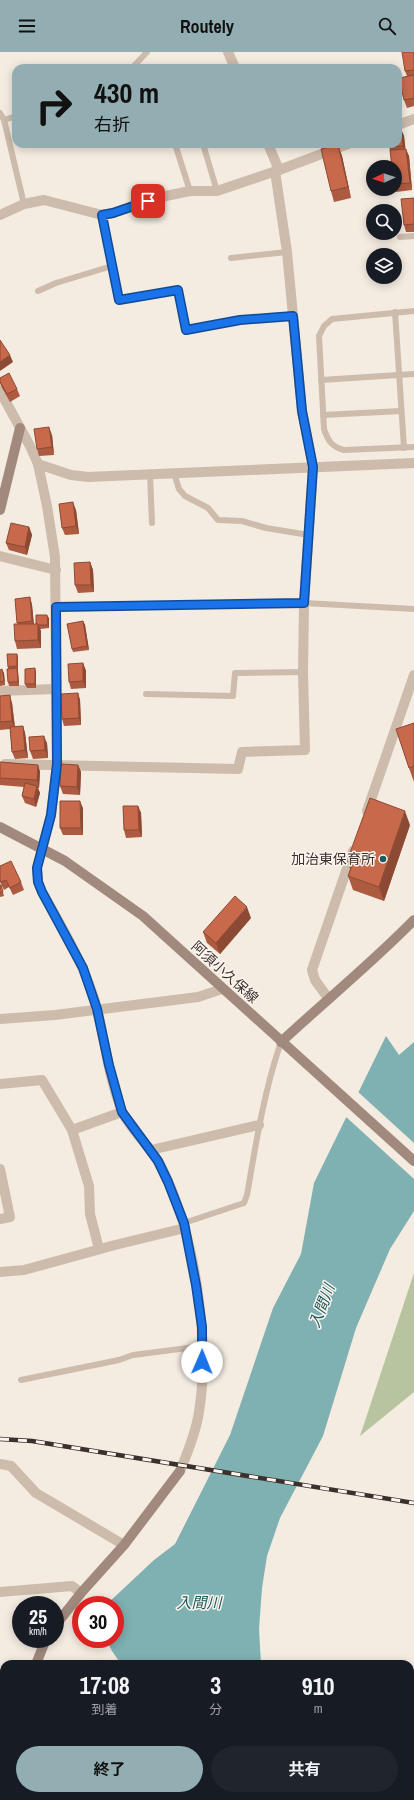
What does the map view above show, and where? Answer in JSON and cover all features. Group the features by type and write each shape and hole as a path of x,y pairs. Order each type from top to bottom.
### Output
{"street":[{"path":"229,52 234,64"},
{"path":"402,124 414,119"},
{"path":"2,764 238,769 242,752 305,750 303,672 304,603 313,467 302,411 287,252 277,171 269,148"},
{"path":"0,215 24,204 44,200 102,215 113,213 156,198 190,192 217,191 277,171 337,148"},
{"path":"0,391 38,464 47,506 56,570 55,689 57,764 51,815 37,868 38,882 83,968 97,1009 109,1065 122,1112 151,1150 168,1182 184,1225 196,1285 203,1346 199,1412 190,1447 180,1471 124,1545 81,1593 64,1615"},
{"path":"0,510 20,428"},
{"path":"38,464 71,475 88,477 414,463"},
{"path":"0,556 56,570"},
{"path":"363,821 414,675"},
{"path":"0,691 55,689"},
{"name":"阿須小久保線","path":"0,827 65,861 143,916 414,1161"},
{"path":"328,998 315,980 312,970 356,843"},
{"path":"281,1042 328,998 359,973 414,920"},
{"path":"0,1020 55,1016 97,1009 198,997 222,989"},
{"path":"0,1084 42,1080 72,1130 89,1186 90,1214 99,1249"},
{"path":"72,1130 122,1112"},
{"path":"151,1150 259,1124"},
{"path":"0,1169 10,1217 0,1219"},
{"path":"0,1272 24,1270 184,1225"},
{"path":"0,1464 11,1466 36,1493 124,1545"},
{"path":"0,1592 72,1586 81,1593"},
{"path":"38,1660 42,1648"}],"lane":[{"path":"136,64 147,52"},
{"path":"0,113 4,120 24,204"},
{"path":"4,120 12,117"},
{"path":"176,148 190,192"},
{"path":"204,148 217,191"},
{"path":"102,215 119,300 178,290 186,330 240,320 293,316"},
{"path":"402,237 414,236"},
{"path":"231,258 287,252"},
{"path":"38,291 56,283 112,266"},
{"path":"414,311 332,319 324,326 319,336 324,429 327,439 334,447 344,450 414,447"},
{"path":"395,312 404,448"},
{"path":"321,380 414,374"},
{"path":"323,415 401,411"},
{"path":"174,473 179,489 186,496 208,508 218,520 242,520 266,528 309,535"},
{"path":"150,474 152,523"},
{"path":"56,607 304,603 414,609"},
{"path":"146,694 233,696 235,673 303,672"},
{"path":"184,1225 244,1203 247,1194 259,1124 276,1056 281,1042"},
{"path":"21,1380 119,1360 133,1355 203,1346"}],"green space":[{"path":"414,1273 414,1392 360,1436"}],"water":[{"name":"入間川","path":"386,1036 399,1055 414,1042 414,1211 390,1249 356,1328 323,1436 280,1518 267,1556 262,1588 259,1629 261,1660 118,1660 110,1648 124,1648 124,1596 116,1596 154,1560 175,1544 230,1435 273,1308 301,1254 314,1183"}],"pier":[{"path":"357,1091 414,1143 414,1179 345,1116"}],"building":[{"path":"402,52 414,52 414,70 405,71"},
{"path":"414,75 414,98 404,100 402,91 402,77"},
{"path":"339,148 348,187 331,191 321,149"},
{"path":"406,149 410,183 402,184 402,160 391,160 390,150"},
{"path":"414,198 414,224 404,225 401,199"},
{"path":"0,340 10,355 0,362"},
{"path":"9,373 17,389 7,394 0,382 0,378"},
{"path":"49,427 52,447 37,449 34,429"},
{"path":"73,502 76,526 62,528 59,504"},
{"path":"11,523 29,527 25,547 6,543"},
{"path":"90,562 91,585 75,585 74,563"},
{"path":"30,597 32,621 17,623 15,599"},
{"path":"36,615 47,615 48,625 36,624"},
{"path":"83,621 87,646 72,649 67,624"},
{"path":"14,624 38,624 38,640 15,641"},
{"path":"7,654 17,654 17,666 8,667"},
{"path":"83,663 83,681 69,682 68,664"},
{"path":"17,668 18,682 8,682 7,669"},
{"path":"35,668 35,684 25,684 25,669"},
{"path":"2,669 4,681 0,682 0,670"},
{"path":"78,693 79,718 62,719 61,694"},
{"path":"10,695 12,721 0,722 0,696"},
{"path":"414,723 414,766 409,768 396,729"},
{"path":"23,726 25,750 12,752 10,727"},
{"path":"44,736 45,750 30,751 29,737"},
{"path":"0,762 38,765 37,780 0,778"},
{"path":"61,764 78,765 77,787 60,786"},
{"path":"25,783 37,786 34,799 22,796"},
{"path":"370,798 405,811 379,887 348,876 353,863 347,861"},
{"path":"60,801 80,801 81,828 60,828"},
{"path":"123,806 138,806 139,830 124,830"},
{"path":"11,861 21,882 10,888 6,880 1,882 0,880 0,866"},
{"path":"0,885 3,892 0,893"},
{"path":"235,896 247,907 216,943 203,932"}],"railway":[{"path":"0,1439 32,1441 414,1503"}],"place":[{"name":"加治東保育所","path":"383,859"}],"route":[{"path":"148,201 113,213 102,215 119,300 178,290 186,330 240,320 293,316 302,411 313,467 304,603 56,607 55,694 57,764 51,815 37,868 38,882 83,968 97,1009 109,1065 122,1112 158,1161 184,1223 196,1285 202,1327 202,1362"}]}
